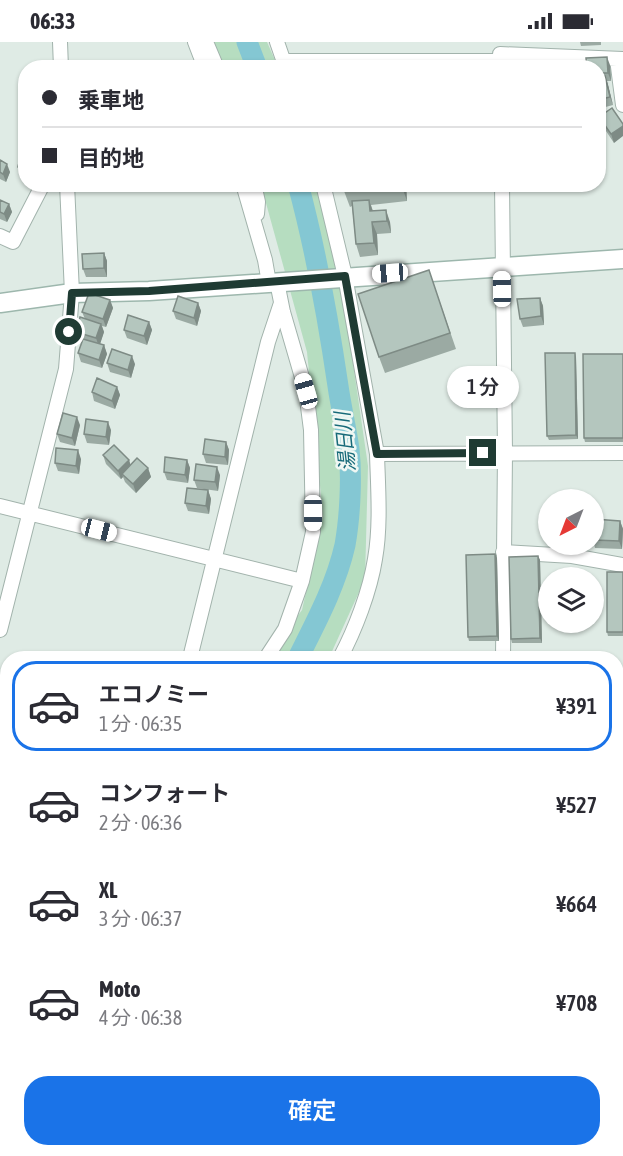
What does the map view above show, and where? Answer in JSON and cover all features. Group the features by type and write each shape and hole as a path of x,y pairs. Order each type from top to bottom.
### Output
{"street":[{"path":"60,42 61,60"},
{"path":"195,42 202,60"},
{"path":"206,42 214,60"},
{"path":"277,42 284,60"},
{"path":"392,60 500,56 620,59 623,105"},
{"path":"0,236 13,242 39,192"},
{"path":"0,630 66,369 72,293 67,192"},
{"path":"245,192 265,260 275,282 306,391 311,430 313,532 302,581 285,629 271,651"},
{"path":"256,192 258,202 256,228"},
{"path":"325,192 345,276 377,454 375,560 352,635 344,651"},
{"path":"502,192 505,453 503,651"},
{"path":"0,303 72,293 149,291 623,259"},
{"path":"192,651 268,342 281,303"},
{"path":"377,454 623,453"},
{"path":"0,506 302,581"},
{"path":"503,552 572,556 623,565"}],"green space":[{"path":"212,42 267,42 275,60 218,60"},
{"path":"263,192 320,192 343,295 368,466 365,579 332,651 271,651 302,610 323,516 307,352"}],"building":[{"path":"607,57 608,73 606,73 606,60 586,60 586,58"},
{"path":"606,80 610,97 606,98"},
{"path":"612,108 623,124 611,134 606,127 606,112"},
{"path":"0,160 7,164 3,174 0,172"},
{"path":"0,200 9,204 4,214 0,212"},
{"path":"369,200 370,211 386,210 387,221 372,222 374,243 356,244 352,201"},
{"path":"104,253 104,268 83,269 82,254"},
{"path":"429,270 450,333 379,357 358,294"},
{"path":"89,293 110,300 103,319 82,312"},
{"path":"178,296 198,303 194,318 173,311"},
{"path":"540,298 541,316 520,319 517,299"},
{"path":"128,315 149,322 144,336 124,330"},
{"path":"80,317 101,324 96,338 76,332"},
{"path":"83,339 104,345 99,360 78,353"},
{"path":"112,349 132,356 128,370 107,363"},
{"path":"545,353 575,353 576,435 547,436"},
{"path":"583,354 623,354 623,438 584,438"},
{"path":"97,378 117,387 112,401 92,392"},
{"path":"63,413 77,417 72,438 57,434"},
{"path":"86,419 108,422 106,437 84,434"},
{"path":"205,439 226,442 225,457 203,454"},
{"path":"114,445 129,460 118,471 103,455"},
{"path":"56,448 78,450 76,466 55,463"},
{"path":"165,457 187,460 185,475 164,472"},
{"path":"137,458 148,468 133,484 122,474"},
{"path":"196,464 217,467 215,482 194,480"},
{"path":"187,488 208,490 206,506 185,503"},
{"path":"604,520 620,521 619,541 604,540"},
{"path":"495,554 497,636 468,637 466,555"},
{"path":"538,556 538,633 540,638 511,639 509,557"},
{"path":"607,572 623,572 623,632 607,632"}],"waterway":[{"name":"湯日川","path":"247,42 254,60"},
{"name":"湯日川","path":"300,192 326,310 350,460 349,510 345,545 325,603 301,651"}],"route":[{"path":"69,332 72,293 149,291 345,276 377,454 483,453"}]}
